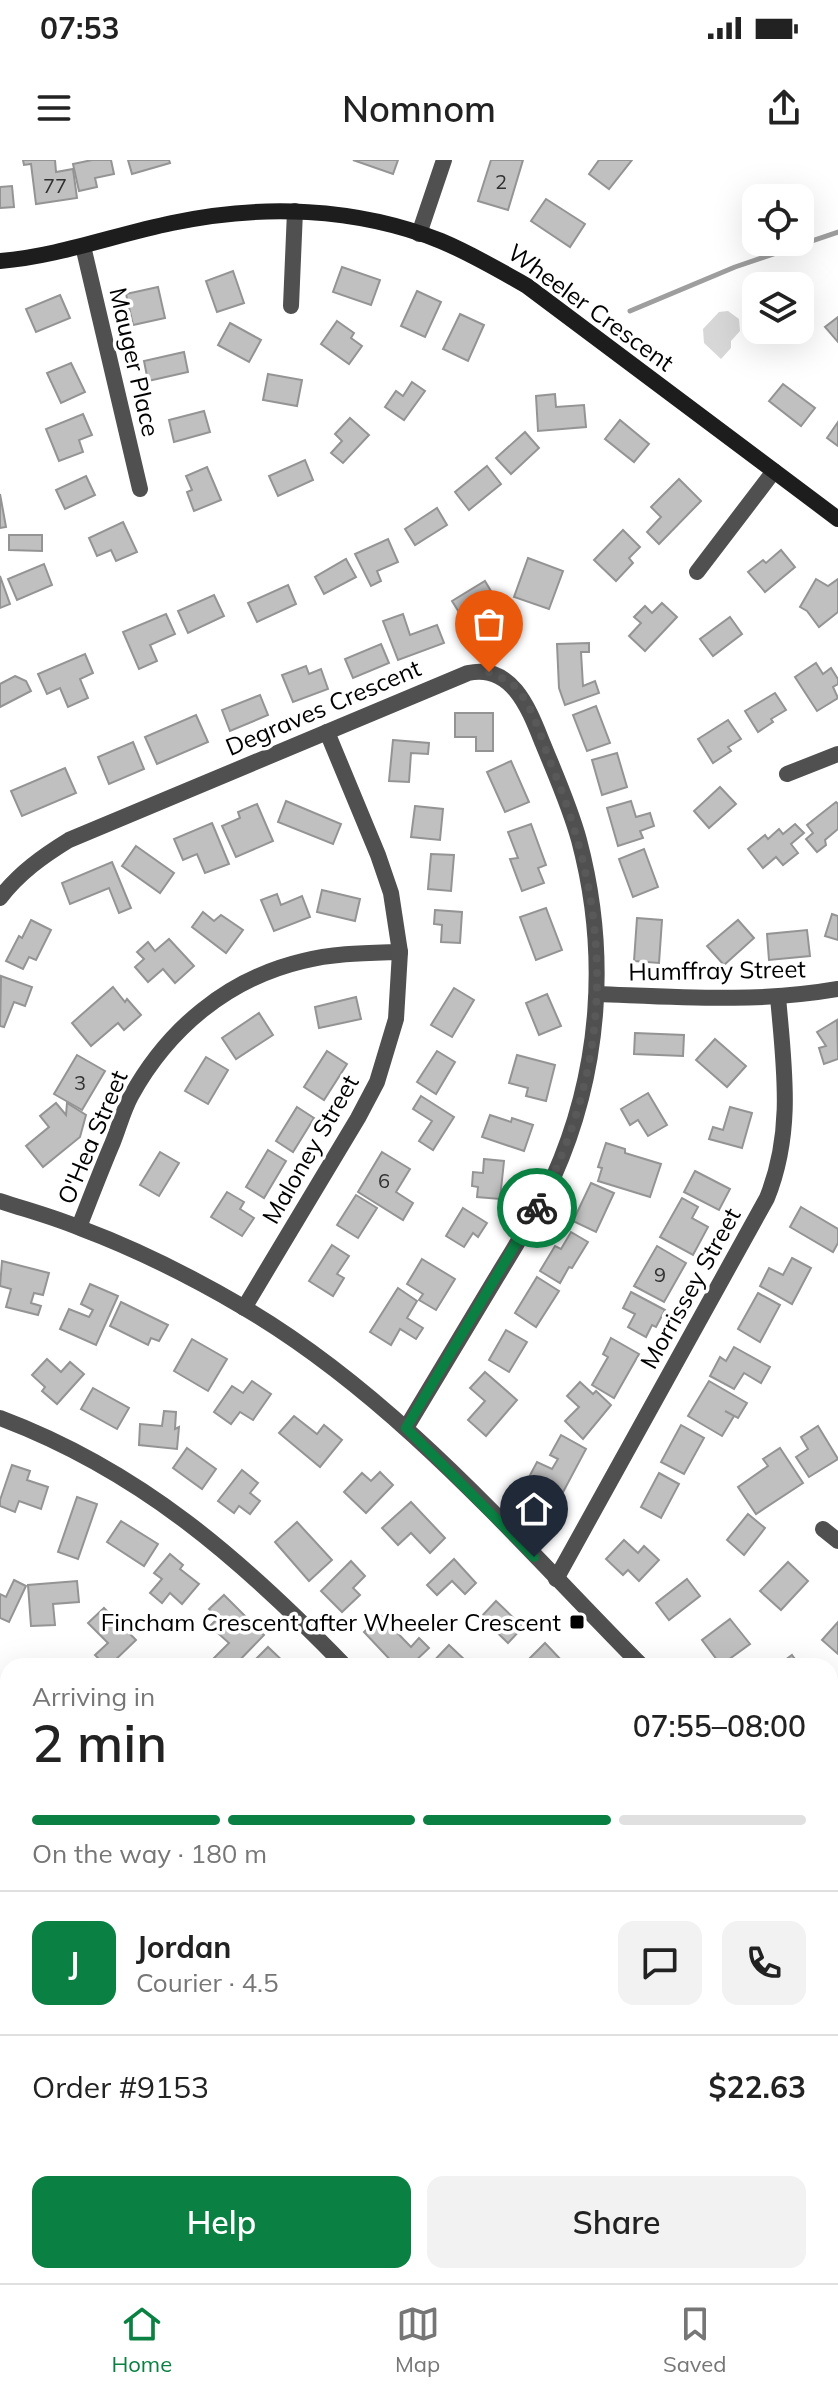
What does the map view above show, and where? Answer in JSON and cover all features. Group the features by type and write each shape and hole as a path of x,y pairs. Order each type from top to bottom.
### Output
{"street":[{"path":"419,234 444,160"},
{"path":"291,306 295,211"},
{"name":"Wheeler Crescent","path":"0,261 83,246 168,223 218,214 295,211 357,217 419,234 485,262 527,286 838,519"},
{"name":"Mauger Place","path":"83,246 140,489"},
{"path":"697,572 774,471"},
{"name":"Degraves Crescent","path":"0,898 37,860 69,840 468,673 489,672 510,683 526,702 578,837 594,916 597,994 586,1077 572,1129 553,1178 406,1428"},
{"name":"Maloney Street","path":"244,1308 377,1082 396,1019 400,952 391,893 327,732"},
{"path":"787,774 838,754"},
{"name":"O'Hea Street","path":"79,1227 130,1099 152,1062 194,1015 227,991 277,968 318,958 400,952"},
{"name":"Humffray Street","path":"597,994 778,997 838,989"},
{"name":"Morrissey Street","path":"556,1579 774,1181 785,1127 786,1088 778,997"},
{"path":"0,1201 79,1227 142,1254 244,1308 327,1364 406,1428 634,1658"},
{"path":"0,1418 56,1442 118,1475 206,1536 289,1608 337,1658"},
{"path":"823,1529 838,1541"}],"shaded area":[{"path":"728,311 739,319 740,331 721,359 704,343 703,329 719,312"}],"building":[{"path":"23,160 55,160 56,172 73,169 77,198 36,204 31,164 24,165"},
{"path":"111,160 114,174 95,178 97,187 79,191 73,164"},
{"path":"128,160 169,160 170,163 132,174"},
{"path":"353,160 398,160 393,174"},
{"path":"491,160 523,160 508,210 478,201"},
{"path":"599,160 632,160 609,189 589,174"},
{"path":"12,186 14,207 0,208 0,187"},
{"path":"546,199 585,224 570,247 531,221"},
{"path":"342,267 380,280 371,305 333,292"},
{"path":"233,271 244,303 217,312 206,281"},
{"path":"158,287 165,318 133,325 126,294"},
{"path":"417,291 441,302 425,337 401,326"},
{"path":"60,295 70,318 36,332 26,309"},
{"path":"460,314 484,325 468,361 443,349"},
{"path":"838,317 838,342 825,327"},
{"path":"337,321 354,333 351,338 362,346 349,364 321,344"},
{"path":"230,323 261,340 249,362 218,345"},
{"path":"184,352 188,372 148,381 144,361"},
{"path":"71,363 85,392 61,403 47,373"},
{"path":"268,374 302,380 297,406 263,400"},
{"path":"412,382 425,391 404,420 385,407 396,391 403,396"},
{"path":"783,384 815,408 801,426 769,401"},
{"path":"555,394 556,407 584,405 586,427 538,431 536,396"},
{"path":"204,411 210,432 174,442 169,420"},
{"path":"83,414 92,435 79,440 83,452 59,461 46,429"},
{"path":"350,418 369,435 343,463 331,453 342,441 335,434"},
{"path":"620,420 649,444 634,462 605,439"},
{"path":"838,422 838,446 827,438"},
{"path":"525,432 539,448 511,474 496,458"},
{"path":"305,460 313,480 278,496 269,476"},
{"path":"487,466 501,484 469,510 455,492"},
{"path":"207,467 221,500 194,511 187,492 192,490 186,476"},
{"path":"86,476 95,495 65,509 56,490"},
{"path":"679,479 701,501 659,544 647,532 661,517 651,507"},
{"path":"0,494 6,527 0,528"},
{"path":"437,508 447,525 415,545 405,529"},
{"path":"123,522 137,552 116,561 111,550 97,556 89,538"},
{"path":"623,530 640,547 629,558 633,563 616,581 594,560"},
{"path":"9,535 42,535 42,551 9,550"},
{"path":"388,539 398,562 377,571 381,581 371,586 355,554"},
{"path":"781,550 795,567 765,592 748,572 763,560 766,563"},
{"path":"528,558 563,571 549,609 514,597"},
{"path":"346,559 356,577 324,594 315,577"},
{"path":"44,564 52,585 17,600 8,579"},
{"path":"0,576 10,604 0,608"},
{"path":"816,579 828,586 838,579 838,612 819,627 800,607"},
{"path":"485,581 498,603 465,622 452,601"},
{"path":"288,585 296,604 257,622 248,603"},
{"path":"214,595 224,616 188,633 178,611"},
{"path":"662,603 677,617 645,651 629,636 641,623 634,617 645,606 652,613"},
{"path":"166,614 175,634 150,645 157,661 139,669 123,632"},
{"path":"403,614 410,635 437,625 444,643 398,660 383,621"},
{"path":"730,617 742,634 713,656 700,639"},
{"path":"589,643 589,652 581,652 583,686 595,681 599,693 565,705 559,688 557,644"},
{"path":"381,644 389,663 353,678 345,659"},
{"path":"85,654 93,673 80,679 88,698 68,707 60,688 47,694 38,674"},
{"path":"816,663 823,674 831,668 838,679 838,684 833,687 838,698 817,711 795,677"},
{"path":"306,666 309,674 321,669 328,689 293,702 282,675"},
{"path":"15,676 26,681 31,691 0,707 0,684"},
{"path":"775,693 786,710 758,732 745,711"},
{"path":"260,695 268,715 230,731 222,710"},
{"path":"596,706 610,743 587,751 573,715"},
{"path":"455,713 493,713 493,751 476,751 476,737 455,737"},
{"path":"196,715 208,742 157,764 145,737"},
{"path":"728,720 741,739 728,747 731,751 713,763 698,739"},
{"path":"393,740 429,743 428,754 411,753 409,782 389,781"},
{"path":"133,742 144,769 109,784 98,757"},
{"path":"617,753 627,787 602,795 592,760"},
{"path":"511,761 529,802 505,812 487,772"},
{"path":"65,768 76,793 22,816 11,791"},
{"path":"720,787 736,804 709,828 694,811"},
{"path":"286,801 341,824 333,844 278,822"},
{"path":"631,801 636,817 650,813 654,826 640,831 643,838 618,846 607,808"},
{"path":"836,802 838,829 817,852 806,839 813,833 807,825"},
{"path":"257,804 273,841 236,857 222,826 240,818 238,812"},
{"path":"415,806 443,809 440,840 411,837"},
{"path":"212,823 229,864 205,873 197,854 183,860 174,839"},
{"path":"531,824 546,865 538,868 544,883 522,891 510,859 518,858 508,832"},
{"path":"795,824 804,833 791,844 798,853 783,865 776,857 763,868 748,849 765,835 768,839 779,829 783,834"},
{"path":"136,846 174,873 160,893 122,866"},
{"path":"644,849 658,887 633,897 619,859"},
{"path":"431,854 454,855 451,891 428,889"},
{"path":"112,862 131,908 119,913 109,888 70,904 62,883"},
{"path":"322,890 360,899 355,921 317,912"},
{"path":"277,894 281,905 302,896 310,917 274,931 261,900"},
{"path":"546,908 562,950 536,960 520,917"},
{"path":"435,910 462,912 460,943 441,942 442,925 434,924"},
{"path":"203,912 214,921 221,915 243,930 226,953 192,927"},
{"path":"832,914 838,916 838,940 825,936"},
{"path":"637,918 662,920 659,963 634,961"},
{"path":"31,920 51,930 36,960 29,957 23,969 6,961"},
{"path":"738,920 754,938 724,965 707,946"},
{"path":"807,930 810,956 769,960 767,934"},
{"path":"169,939 194,966 175,983 163,969 148,982 135,967 144,959 137,952 148,942 155,951"},
{"path":"1,976 32,987 25,1006 14,1002 4,1027 0,1026"},
{"path":"113,987 141,1015 124,1030 118,1023 91,1046 72,1023"},
{"path":"454,988 474,1000 452,1037 431,1025"},
{"path":"547,994 561,1026 539,1035 526,1003"},
{"path":"356,997 361,1019 319,1028 315,1007"},
{"path":"259,1013 273,1035 236,1059 222,1038"},
{"path":"837,1020 838,1059 824,1064 819,1048 826,1046 817,1032"},
{"path":"635,1033 684,1035 683,1056 634,1054"},
{"path":"715,1039 746,1066 727,1087 696,1060"},
{"path":"327,1051 347,1064 324,1100 304,1087"},
{"path":"437,1051 455,1062 436,1094 417,1082"},
{"path":"77,1055 105,1071 82,1110 54,1094"},
{"path":"517,1055 555,1065 546,1101 526,1096 528,1088 509,1083"},
{"path":"206,1057 228,1070 208,1104 185,1091"},
{"path":"648,1093 667,1125 648,1136 638,1120 630,1125 621,1109"},
{"path":"421,1096 454,1117 433,1150 419,1141 432,1121 413,1109"},
{"path":"56,1103 66,1115 67,1103 86,1115 80,1137 43,1167 26,1146 49,1127 40,1116"},
{"path":"297,1107 314,1118 293,1152 276,1141"},
{"path":"730,1107 752,1113 742,1148 709,1139 713,1127 723,1130"},
{"path":"490,1115 533,1125 524,1151 482,1137"},
{"path":"606,1143 625,1149 625,1153 661,1164 650,1197 598,1181 602,1168 598,1167"},
{"path":"268,1150 286,1161 264,1198 246,1187"},
{"path":"160,1152 179,1163 159,1196 140,1185"},
{"path":"382,1152 410,1169 396,1192 413,1203 403,1220 358,1192"},
{"path":"484,1159 504,1161 500,1199 477,1197 478,1187 472,1186 473,1172 483,1173"},
{"path":"695,1171 730,1189 719,1210 684,1192"},
{"path":"591,1183 614,1193 596,1232 573,1221"},
{"path":"227,1192 244,1202 240,1209 254,1218 242,1236 211,1217"},
{"path":"356,1195 377,1208 358,1238 337,1225"},
{"path":"682,1198 698,1207 692,1218 708,1227 693,1255 660,1237"},
{"path":"801,1207 838,1229 838,1243 833,1252 790,1227"},
{"path":"463,1208 487,1223 478,1237 473,1233 464,1247 446,1236"},
{"path":"571,1232 588,1242 560,1283 540,1271 555,1246 561,1249"},
{"path":"332,1245 349,1256 337,1274 344,1278 333,1296 309,1281"},
{"path":"657,1246 686,1263 664,1302 634,1286"},
{"path":"792,1258 811,1268 792,1304 760,1286 769,1268 783,1275"},
{"path":"422,1259 455,1279 436,1310 419,1300 423,1294 407,1284"},
{"path":"2,1261 49,1273 43,1295 34,1293 31,1303 41,1306 38,1315 6,1307 11,1289 0,1286"},
{"path":"537,1277 559,1291 536,1327 515,1313"},
{"path":"90,1284 118,1296 96,1345 60,1329 69,1309 89,1317 93,1310 81,1304"},
{"path":"398,1288 417,1301 407,1318 423,1328 416,1339 400,1329 391,1345 370,1332"},
{"path":"631,1292 665,1310 656,1327 652,1325 646,1337 628,1327 635,1314 623,1308"},
{"path":"758,1293 780,1305 760,1342 738,1329"},
{"path":"121,1302 168,1325 159,1341 151,1338 148,1345 110,1326"},
{"path":"506,1330 527,1342 509,1372 489,1360"},
{"path":"611,1338 639,1354 614,1398 592,1385 608,1357 603,1354"},
{"path":"192,1339 227,1359 208,1391 174,1371"},
{"path":"734,1347 770,1367 761,1383 744,1373 734,1389 710,1376 720,1357 726,1361"},
{"path":"47,1359 61,1372 70,1362 84,1374 57,1404 42,1391 45,1387 32,1375"},
{"path":"485,1372 517,1400 486,1436 468,1420 485,1401 470,1388"},
{"path":"252,1381 271,1394 253,1420 240,1412 231,1424 214,1412 232,1386 243,1393"},
{"path":"709,1381 747,1403 738,1418 725,1411 734,1416 722,1436 688,1416"},
{"path":"580,1382 611,1405 583,1439 565,1421 579,1407 567,1396"},
{"path":"93,1388 129,1408 117,1429 81,1409"},
{"path":"164,1411 176,1412 175,1429 179,1427 177,1449 139,1445 140,1424 162,1426"},
{"path":"294,1416 317,1434 324,1425 342,1440 320,1467 279,1433"},
{"path":"681,1425 704,1438 684,1474 661,1462"},
{"path":"818,1426 838,1459 809,1477 796,1457 808,1449 801,1437"},
{"path":"561,1435 586,1449 561,1496 528,1479 537,1462 552,1469 558,1459 550,1455"},
{"path":"187,1448 216,1469 202,1489 173,1468"},
{"path":"780,1448 803,1483 756,1514 738,1487 768,1466 763,1459"},
{"path":"12,1465 30,1471 27,1480 48,1487 41,1509 19,1501 15,1512 0,1506"},
{"path":"242,1470 258,1483 250,1493 260,1501 250,1514 239,1506 234,1513 218,1501"},
{"path":"380,1472 393,1485 366,1513 344,1492 362,1473 371,1481"},
{"path":"659,1473 679,1484 661,1518 641,1507"},
{"path":"77,1497 97,1504 78,1559 58,1552"},
{"path":"411,1502 445,1538 430,1553 411,1533 398,1545 382,1528"},
{"path":"748,1514 765,1528 744,1555 727,1540"},
{"path":"121,1521 158,1544 144,1566 107,1542"},
{"path":"297,1522 332,1560 309,1581 275,1542"},
{"path":"624,1540 638,1553 644,1546 659,1560 639,1581 628,1570 623,1575 606,1559"},
{"path":"170,1554 183,1565 180,1569 199,1584 182,1604 170,1593 162,1603 150,1593 162,1579 154,1573"},
{"path":"454,1559 476,1583 465,1594 452,1581 437,1595 427,1585"},
{"path":"351,1561 365,1576 353,1588 360,1595 342,1612 321,1591"},
{"path":"788,1562 808,1581 781,1610 760,1591"},
{"path":"687,1579 700,1596 669,1620 656,1603"},
{"path":"14,1580 26,1586 9,1622 0,1618 0,1594 6,1597"},
{"path":"77,1581 79,1602 53,1604 55,1625 31,1626 28,1585"},
{"path":"224,1595 264,1635 242,1658 214,1658 229,1643 210,1626 218,1618 209,1609"},
{"path":"496,1601 523,1627 508,1643 481,1617"},
{"path":"104,1608 136,1640 117,1658 98,1658 95,1655 108,1643 88,1623"},
{"path":"381,1616 411,1647 419,1638 429,1648 418,1658 388,1658 364,1632"},
{"path":"730,1619 750,1644 731,1658 716,1658 702,1640"},
{"path":"838,1622 838,1654 822,1640"},
{"path":"545,1643 559,1658 530,1658"},
{"path":"449,1645 463,1658 437,1658"},
{"path":"268,1647 280,1658 257,1658"}],"waterway":[{"path":"630,311 735,267 838,232"}],"way so far":[{"path":"489,672 510,683 526,702 578,837 594,916 597,994 586,1077 572,1129 553,1178 537,1208"}],"place":[{"name":"Fincham Crescent after Wheeler Crescent","path":"577,1622"}],"route":[{"path":"534,1557 406,1428 537,1208"}]}
